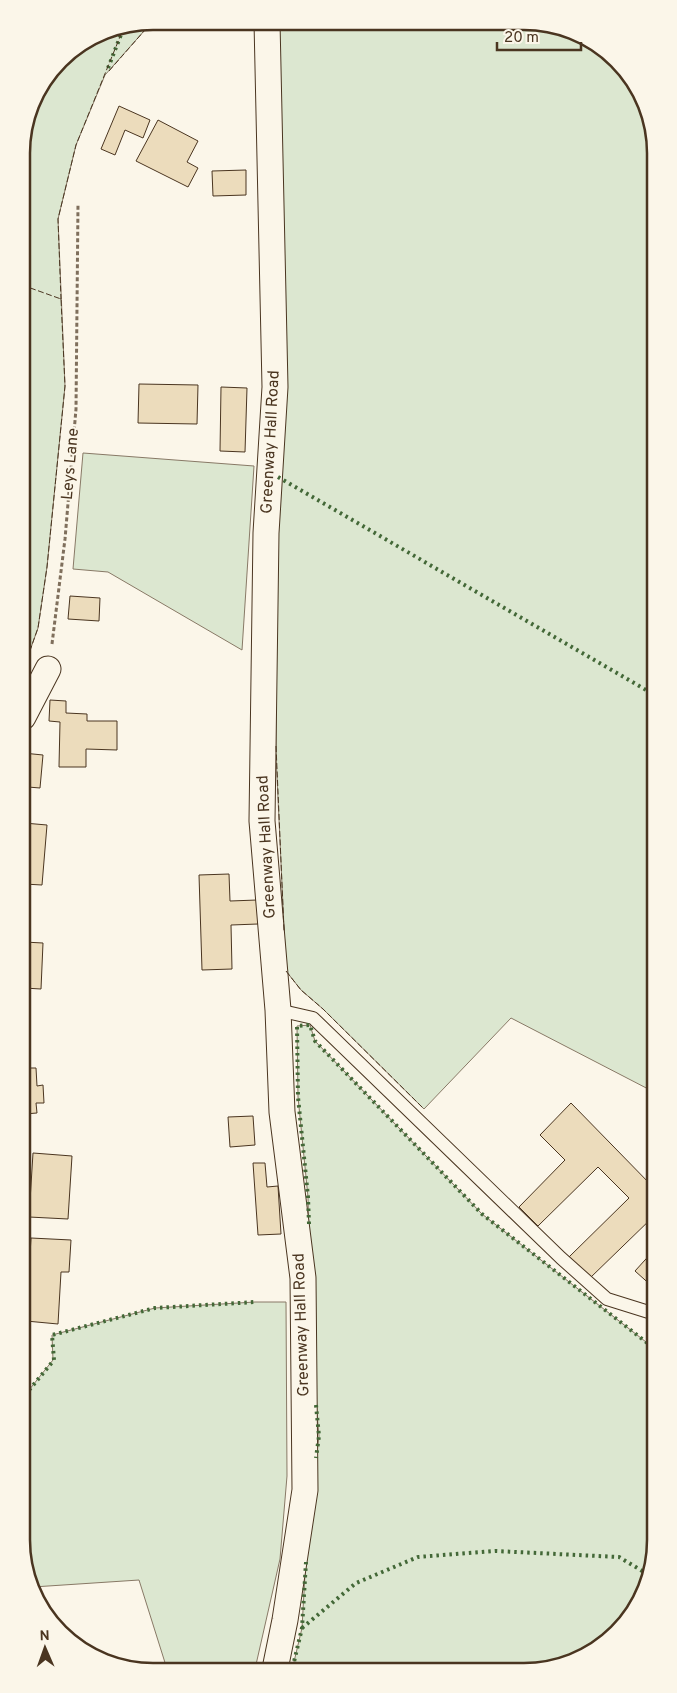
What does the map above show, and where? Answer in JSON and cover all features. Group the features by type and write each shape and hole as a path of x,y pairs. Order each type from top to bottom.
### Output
{"street":[{"name":"Greenway Hall Road","path":"266,30 275,387 266,533 262,820 278,1010 282,1112 303,1278 304,1490 285,1620 276,1663"},
{"path":"30,704 48,669"}],"lane":[{"path":"278,1010 313,1018 561,1258 608,1299 647,1311"}],"path":[{"name":"Leys Lane","path":"48,669 65,539 76,408 78,204"}],"green space":[{"path":"145,30 105,75 76,145 58,219 65,386 47,567 38,628 30,650 31,137 39,106 56,78 72,61 106,39 129,32"},
{"path":"274,30 532,30 548,32 578,43 605,61 626,85 638,106 646,137 647,1088 511,1018 424,1109 323,1009 301,990 286,971 276,755"},
{"path":"83,453 254,466 242,650 108,572 73,569"},
{"path":"310,1025 315,1041 482,1214 647,1343 647,1548 645,1564 638,1587 616,1621 592,1642 571,1654 556,1659 524,1663 294,1663 302,1628 307,1538 319,1436 312,1357 308,1197 298,1097 297,1026"},
{"path":"286,1302 287,1476 280,1559 256,1663 165,1663 139,1580 39,1587 34,1572 30,1540 30,1389 53,1360 52,1335 155,1308"}],"building":[{"path":"119,106 150,120 143,138 125,130 115,155 101,149"},
{"path":"158,120 198,141 187,162 198,168 188,187 136,161"},
{"path":"246,170 246,195 213,196 212,171"},
{"path":"139,384 198,385 197,424 138,423"},
{"path":"221,387 247,388 245,452 220,451"},
{"path":"70,596 100,598 99,621 68,619"},
{"path":"50,700 66,701 66,713 87,714 87,721 117,721 117,750 86,749 86,767 59,767 60,722 49,721"},
{"path":"30,754 43,755 40,788 30,787"},
{"path":"30,824 47,825 42,885 30,884"},
{"path":"229,874 230,901 257,900 258,924 231,925 232,969 202,970 199,875"},
{"path":"30,942 43,943 41,989 30,988"},
{"path":"30,1068 36,1068 37,1086 43,1085 44,1103 36,1103 37,1113 30,1114"},
{"path":"571,1103 647,1181 647,1223 590,1278 569,1257 629,1198 598,1167 538,1226 519,1207 565,1160 540,1135"},
{"path":"253,1116 255,1145 230,1147 228,1117"},
{"path":"33,1153 72,1156 68,1219 30,1217"},
{"path":"253,1163 265,1163 267,1187 278,1186 281,1234 258,1235"},
{"path":"31,1238 71,1240 69,1272 61,1272 58,1324 30,1321"},
{"path":"647,1258 647,1282 635,1271"}],"hedge":[{"path":"108,68 121,35"},
{"path":"278,477 647,691"},
{"path":"309,1224 298,1097 297,1026 310,1025 315,1041 482,1214 647,1343"},
{"path":"30,1389 54,1360 52,1335 155,1308 255,1302"},
{"path":"316,1405 319,1436 316,1458"},
{"path":"302,1628 356,1583 418,1557 495,1551 619,1557 643,1571"},
{"path":"294,1663 302,1628 306,1562"}],"fence":[{"path":"109,71 145,30"},
{"path":"60,299 58,219 76,145 121,35"},
{"path":"30,288 61,299 65,386 47,567 38,628 30,650"},
{"path":"276,746 284,931"},
{"path":"286,971 301,990 323,1009 424,1109"}]}
